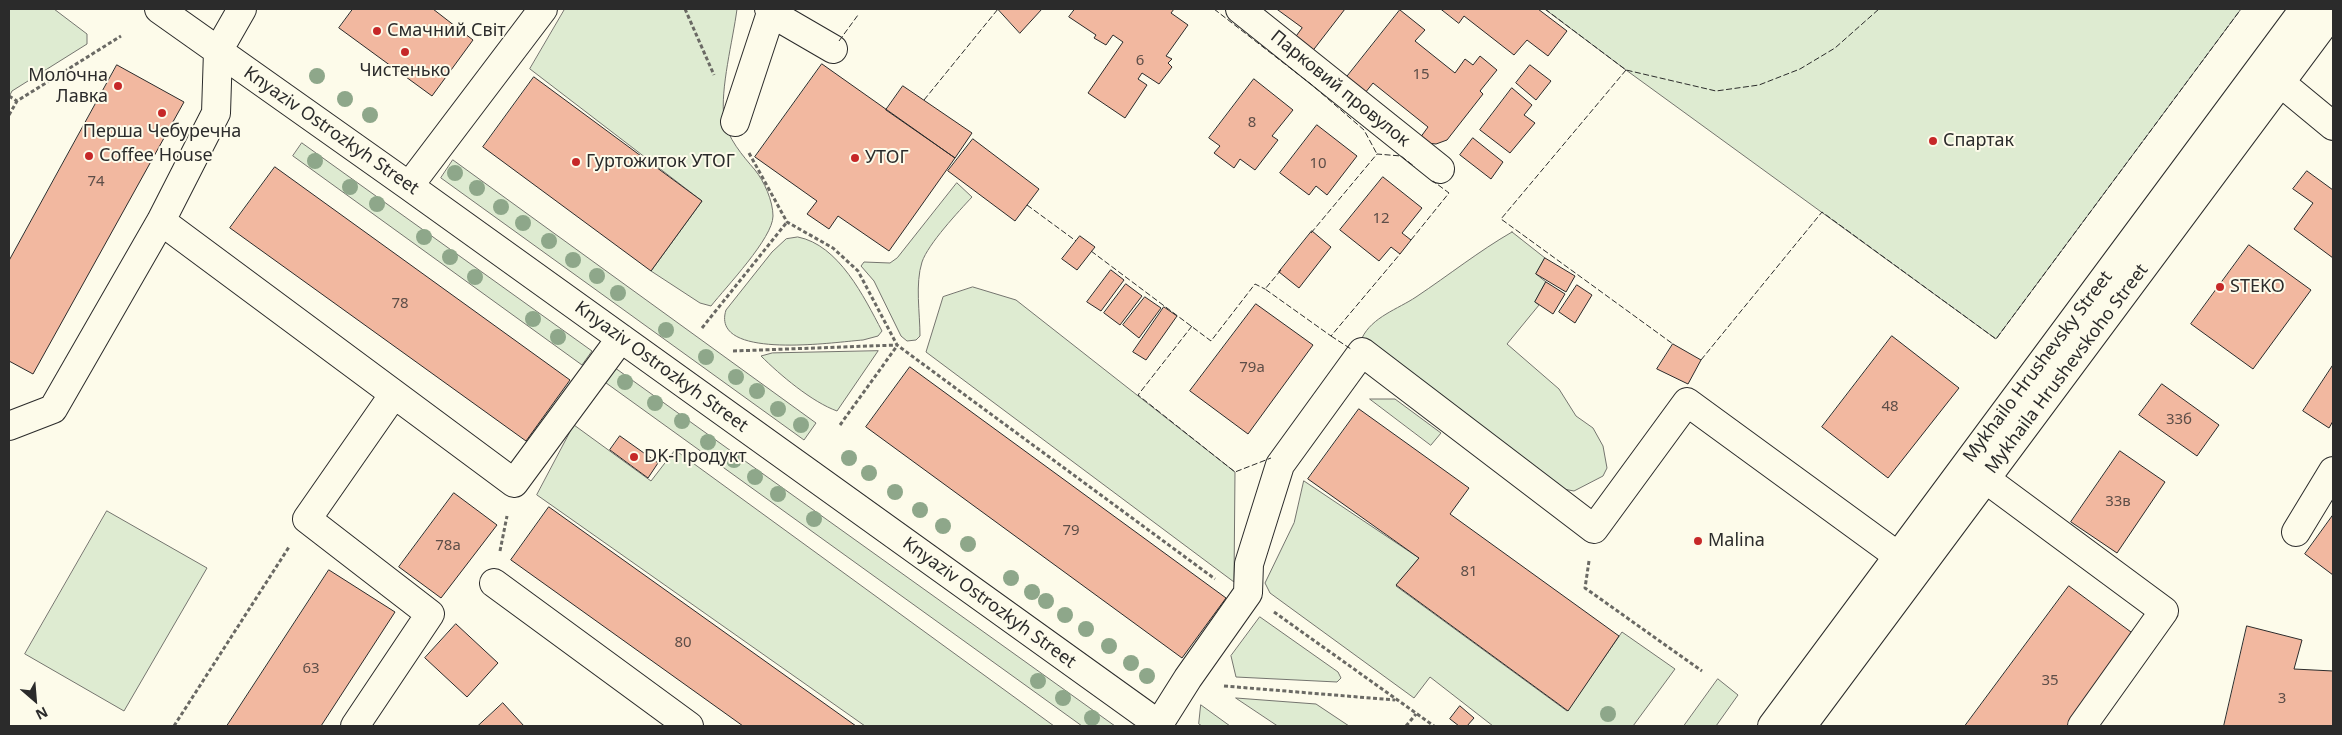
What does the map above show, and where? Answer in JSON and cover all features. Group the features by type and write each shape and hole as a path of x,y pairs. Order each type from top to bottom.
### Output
{"street":[{"name":"Knyaziv Ostrozkyh Street","path":"159,9 621,338 1149,723"},
{"path":"9,426 53,409 161,221 216,113 218,51 242,9"},
{"path":"409,186 543,9"},
{"name":"Парковий провулок","path":"1240,9 1440,169"},
{"name":"Mykhailo Hrushevsky Street","path":"1772,726 1898,556 1975,472 2304,9"},
{"path":"735,122 770,11 833,49"},
{"name":"Mykhaila Hrushevskoho Street","path":"1802,726 1975,472 2281,84 2333,12"},
{"path":"2281,84 2333,126"},
{"path":"161,221 514,483 621,338"},
{"path":"1149,723 1245,596 1249,564 1280,465 1362,352 1594,529 1687,402 1898,556"},
{"path":"355,726 430,614 307,519 394,394"},
{"path":"2296,532 2333,471"},
{"path":"1975,472 2164,611 2082,726"},
{"path":"494,583 689,726"}],"path":[{"path":"9,115 17,101 121,36"},
{"path":"9,96 17,101"},
{"path":"702,328 787,222 833,248 858,270 897,345 1245,596 1433,726"},
{"path":"733,351 897,345"},
{"path":"840,426 897,345"},
{"path":"494,583 514,483"},
{"path":"174,726 307,519"},
{"path":"1594,529 1585,588 1702,671"},
{"path":"1217,686 1395,700"},
{"path":"1406,726 1416,714"}],"green space":[{"path":"9,9 54,9 87,34 87,44 12,91 9,97"},
{"path":"565,9 737,9 725,79 724,118 732,140 765,185 770,198 773,216 771,225 757,249 711,306 700,303 651,271 702,201 530,69"},
{"name":"Спартак","path":"1545,9 2241,9 1996,339"},
{"path":"302,143 592,351 582,365 293,156"},
{"path":"453,160 816,423 804,440 441,178"},
{"path":"957,183 972,197 937,237 925,255 920,271 918,289 920,336 916,340 907,341 901,336 874,281 861,266 864,262 890,263 897,258"},
{"path":"1512,232 1545,258 1536,274 1546,282 1535,302 1539,305 1507,344 1559,389 1576,416 1593,428 1603,446 1607,468 1603,476 1574,491 1558,488 1365,345 1362,338 1372,324 1386,314 1416,297"},
{"path":"798,237 813,242 826,250 849,274 882,331 878,336 863,340 778,345 755,342 737,336 726,326 726,310 772,252 786,239"},
{"path":"973,287 1016,300 1235,472 1234,582 926,352 943,297"},
{"path":"878,351 837,411 807,395 761,356 772,353"},
{"path":"611,365 1115,726 1082,726 602,380"},
{"path":"1370,399 1395,399 1441,433 1431,445"},
{"path":"574,425 651,481 675,450 1054,726 865,726 537,495"},
{"path":"1304,481 1419,558 1396,586 1567,711 1622,632 1675,669 1633,726 1493,726 1430,677 1414,698 1270,593 1265,583 1294,523"},
{"path":"107,511 207,568 124,711 25,654"},
{"path":"1260,617 1338,672 1341,678 1337,682 1236,677 1231,656"},
{"path":"1718,679 1738,695 1716,726 1684,726"},
{"path":"1236,698 1316,704 1349,726 1278,726"},
{"path":"1201,705 1230,726 1202,726 1199,724"}],"building":[{"path":"353,9 433,9 473,40 432,96 339,28"},
{"path":"998,9 1042,9 1020,33"},
{"path":"1075,9 1174,9 1171,13 1188,25 1166,56 1172,59 1168,63 1172,67 1159,84 1142,73 1138,79 1147,85 1125,118 1088,93 1123,42 1113,35 1106,45 1094,38 1096,35 1069,17"},
{"path":"1277,9 1345,9 1311,53 1294,39 1302,28"},
{"path":"1441,9 1538,9 1567,31 1548,56 1527,40 1514,55 1464,16 1459,23"},
{"path":"1400,10 1425,30 1415,41 1455,73 1465,59 1473,65 1480,56 1497,70 1480,91 1483,94 1447,140 1436,144 1427,143 1420,138 1428,127 1373,83 1365,93 1346,78"},
{"name":"УТОГ","path":"822,64 955,158 889,251 838,216 829,229 807,214 817,201 755,157"},
{"path":"117,65 184,102 33,374 9,361 9,261"},
{"path":"1530,65 1551,81 1536,100 1516,83"},
{"name":"Гуртожиток УТОГ","path":"534,77 702,201 651,271 483,147"},
{"path":"1254,79 1293,110 1272,136 1278,140 1255,170 1240,159 1234,168 1214,153 1220,146 1209,138"},
{"path":"903,86 972,133 955,158 886,110"},
{"path":"1512,88 1532,105 1524,115 1535,123 1510,153 1480,130"},
{"path":"1317,125 1357,156 1327,195 1316,186 1309,195 1280,173"},
{"path":"1473,138 1503,162 1491,179 1460,155"},
{"path":"973,139 1039,189 1015,221 948,171"},
{"path":"275,167 570,380 526,441 230,228"},
{"path":"2307,171 2333,190 2333,258 2294,229 2313,203 2293,189"},
{"path":"1383,177 1422,208 1402,233 1411,240 1400,254 1391,247 1379,261 1340,230"},
{"path":"1312,231 1331,247 1299,288 1279,272"},
{"path":"1080,236 1095,247 1077,270 1062,259"},
{"path":"2249,245 2311,290 2253,369 2191,324"},
{"path":"1545,258 1575,276 1566,292 1536,274"},
{"path":"1111,270 1124,280 1101,311 1087,302"},
{"path":"1546,282 1565,294 1553,314 1535,302"},
{"path":"1126,284 1142,296 1120,325 1104,313"},
{"path":"1577,285 1592,295 1575,323 1559,312"},
{"path":"1145,297 1161,308 1139,338 1123,325"},
{"path":"1256,304 1313,345 1248,434 1190,391"},
{"path":"1164,307 1177,316 1146,360 1133,352"},
{"path":"1892,336 1959,388 1888,478 1822,427"},
{"path":"1673,344 1701,360 1688,384 1657,369"},
{"path":"2333,365 2333,421 2329,428 2303,411"},
{"path":"910,367 1226,598 1182,658 866,427"},
{"path":"2162,384 2219,425 2197,456 2139,415"},
{"path":"1359,409 1469,488 1450,514 1619,636 1568,711 1396,585 1419,558 1308,479"},
{"name":"DK-Продукт","path":"620,436 658,463 648,478 610,450"},
{"path":"2120,451 2165,482 2117,553 2071,522"},
{"path":"454,493 497,525 441,598 399,567"},
{"path":"549,507 856,726 743,726 511,560"},
{"path":"2333,515 2333,575 2305,554"},
{"path":"329,570 395,612 321,726 227,726"},
{"path":"2069,586 2135,635 2068,726 1965,726"},
{"path":"456,624 498,663 467,697 425,658"},
{"path":"2247,626 2302,640 2294,669 2333,671 2333,726 2224,726"},
{"path":"503,703 524,726 478,726"},
{"path":"1460,706 1474,718 1467,726 1459,726 1450,719"}],"fence":[{"path":"924,100 998,9"},
{"path":"1214,9 1312,85 1364,130 1377,154"},
{"path":"1545,9 1626,70 1716,91 1759,85 1800,69 1835,48 1879,9"},
{"path":"1701,360 1822,212 1996,339 2241,9"},
{"path":"839,41 858,15"},
{"path":"1626,70 1501,219 1673,344"},
{"path":"1311,233 1377,154 1401,156 1415,167"},
{"path":"1411,240 1449,193 1433,181"},
{"path":"1027,205 1076,241"},
{"path":"1091,251 1211,341 1255,284 1265,289"},
{"path":"1281,270 1265,289 1331,336 1400,254"},
{"path":"1192,326 1138,395 1235,472 1271,458"},
{"path":"1331,336 1351,349"}],"place":[{"name":"Смачний Світ","path":"377,31"},
{"name":"Чистенько","path":"405,52"},
{"name":"Молочна Лавка","path":"118,86"},
{"name":"Перша Чебуречна","path":"162,113"},
{"name":"Спартак","path":"1933,141"},
{"name":"Coffee House","path":"89,156"},
{"name":"УТОГ","path":"855,158"},
{"name":"Гуртожиток УТОГ","path":"576,162"},
{"name":"STEKO","path":"2220,287"},
{"name":"DK-Продукт","path":"634,457"},
{"name":"Malina","path":"1698,541"}]}
